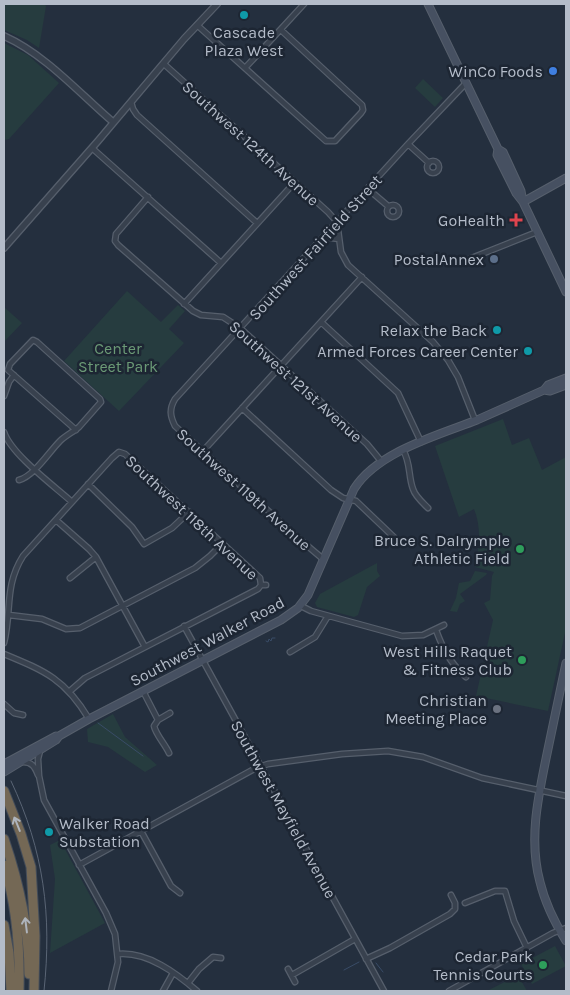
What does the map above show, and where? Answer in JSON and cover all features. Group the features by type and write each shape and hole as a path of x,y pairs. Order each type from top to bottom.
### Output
{"highway":[{"path":"4,791 21,834 30,867 36,936 34,991"},
{"path":"4,839 15,872 25,917 29,991"},
{"path":"4,865 10,884 16,919 20,972 19,991"},
{"path":"4,925 8,946 11,991"}],"main road":[{"path":"428,4 498,149 498,155 516,194 523,202 566,292"},
{"path":"523,202 566,178"},
{"name":"Southwest Walker Road","path":"4,772 89,719 281,620 301,606 311,590 349,499 362,478 381,461 544,390 548,385 566,378"},
{"name":"Southwest Walker Road","path":"544,390 550,392 566,385"},
{"path":"566,663 539,790 534,831 540,882 547,904 563,929 566,941"},
{"name":"Southwest Walker Road","path":"4,764 54,736 59,736"}],"street":[{"path":"81,159 217,4"},
{"path":"245,68 304,4"},
{"path":"198,25 326,141 336,140 362,112 363,106 361,102 281,30"},
{"path":"4,36 18,42 38,55 113,122"},
{"name":"Southwest 124th Avenue","path":"164,64 337,222"},
{"name":"Southwest Fairfield Street","path":"170,414 170,408 175,399 466,83"},
{"path":"131,102 137,115 257,223"},
{"path":"4,248 101,136"},
{"path":"408,144 428,163"},
{"path":"92,148 221,263"},
{"path":"184,304 295,182"},
{"path":"368,189 388,206"},
{"name":"Southwest 121st Avenue","path":"148,197 118,230 114,237 118,245 193,311 202,315 223,317 240,328 366,444 381,461"},
{"path":"337,222 343,258 433,342 448,360 458,377 475,420"},
{"path":"459,263 537,232"},
{"path":"324,237 339,239"},
{"path":"203,451 362,277"},
{"path":"321,322 398,393 421,442"},
{"path":"19,480 26,478 61,440 76,430 101,402 100,399 33,340 8,367 10,372 76,430"},
{"path":"4,396 8,382 14,375"},
{"path":"242,408 338,496 356,501 399,542"},
{"name":"Southwest 119th Avenue","path":"170,414 175,426 323,559"},
{"path":"4,432 12,446 72,502"},
{"path":"403,450 410,466 410,481 414,492 428,508"},
{"name":"Southwest 118th Avenue","path":"88,484 119,452 123,453 260,578 263,585 184,626"},
{"path":"4,643 9,615 10,585 13,574 23,556 88,484 132,526 144,544 172,528 189,512"},
{"path":"56,520 96,557 145,647"},
{"path":"9,615 42,619 66,629 80,628 195,568 223,543"},
{"path":"70,578 96,557"},
{"path":"301,606 328,616 402,636 423,635 444,625"},
{"path":"290,652 316,637 328,616"},
{"path":"70,691 86,678 184,626"},
{"name":"Southwest Mayfield Avenue","path":"184,626 384,991"},
{"path":"436,630 448,658 466,677"},
{"path":"4,654 61,682 70,691 89,719"},
{"path":"143,691 158,720"},
{"path":"4,704 14,713 23,715"},
{"path":"169,753 162,739 155,731 154,726 158,720 170,713"},
{"path":"41,750 38,759 39,776 44,800 112,927 118,954 117,970 111,991"},
{"path":"79,865 260,766 342,754 388,751 423,757 482,778 566,796"},
{"path":"21,762 29,762 33,765 39,776"},
{"path":"141,831 171,886 180,893"},
{"path":"465,904 495,891 505,891 514,921 527,948"},
{"path":"366,959 390,948 450,914 455,909 455,903 451,895"},
{"path":"448,991 563,929"},
{"path":"292,975 356,940"},
{"path":"118,954 140,955 173,973 197,991"},
{"path":"188,983 206,962 214,957 221,958"},
{"path":"288,969 295,982"},
{"path":"163,991 173,973"}],"green space":[{"path":"4,4 44,4 46,6 39,48 27,40 4,30"},
{"path":"4,43 28,55 59,83 9,139 4,140"},
{"path":"423,79 443,98 435,107 415,88"},
{"name":"Center Street Park","path":"127,291 161,322 178,305 185,311 169,329 184,343 119,411 64,361"},
{"path":"4,307 22,323 4,342"},
{"path":"503,419 512,445 529,438 542,470 566,457 566,628 548,711 476,696 493,620 484,603 490,600 494,572 475,567 479,538 477,516 474,509 459,517 435,446"},
{"path":"377,563 377,571 380,576 367,587 358,615 354,617 317,607 315,603 320,594"},
{"path":"475,571 487,573 460,594 465,601 460,604 457,612 450,611 456,598 459,583 470,581"},
{"path":"113,714 125,737 157,765 145,772 108,747 88,742 87,729"},
{"path":"60,840 105,923 50,953 55,879 50,845"},
{"name":"Cedar Park Tennis Courts","path":"555,946 566,966 532,984 521,964"},
{"path":"518,975 527,991 487,991"}],"waterway":[{"path":"266,641 268,642 269,639 271,641 272,638 275,638"},
{"path":"98,723 143,756"},
{"path":"344,970 359,962"},
{"path":"376,963 383,972"}],"tram line":[{"path":"11,781 31,833 43,884 47,936 44,991"}],"place":[{"name":"Cascade Plaza West","path":"244,15"},
{"name":"WinCo Foods","path":"553,71"},
{"name":"GoHealth","path":"516,220"},
{"name":"PostalAnnex","path":"494,259"},
{"name":"Relax the Back","path":"497,330"},
{"name":"Armed Forces Career Center","path":"528,351"},
{"name":"Bruce S. DaIrymple Athletic Field","path":"520,549"},
{"name":"West Hills Raquet & Fitness Club","path":"522,660"},
{"name":"Christian Meeting Place","path":"497,709"},
{"name":"Walker Road Substation","path":"49,832"},
{"name":"Cedar Park Tennis Courts","path":"543,965"}]}
